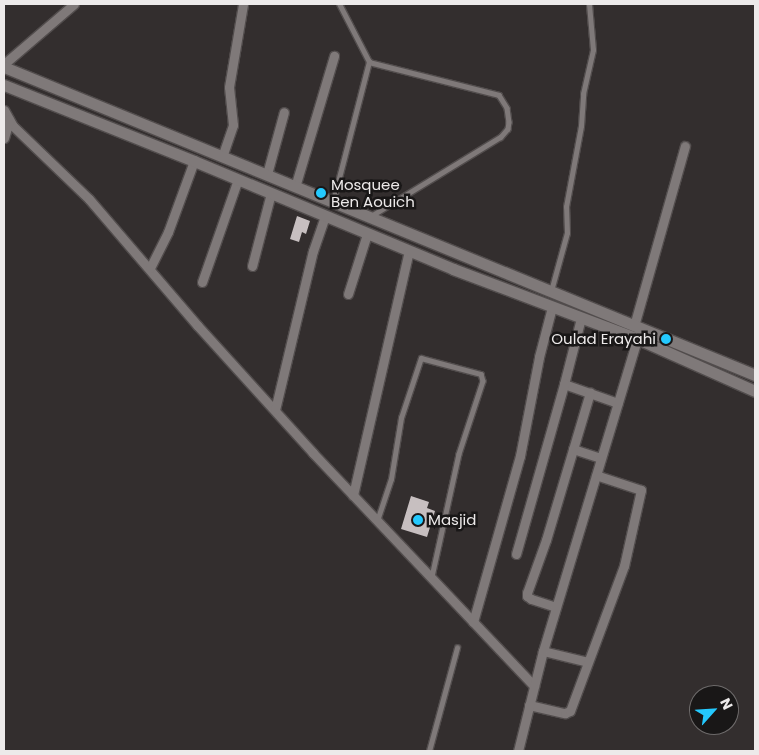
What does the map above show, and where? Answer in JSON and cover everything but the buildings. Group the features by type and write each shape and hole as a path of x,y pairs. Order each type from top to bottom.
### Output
{"street":[{"path":"74,4 4,65 551,292 638,331 755,391"},
{"path":"222,157 233,125 229,87 244,4"},
{"path":"295,186 334,56"},
{"path":"4,85 238,179 367,234 552,307 581,318 638,331 755,375"},
{"path":"4,110 9,120 89,199 198,326 353,495 534,686"},
{"path":"267,174 284,112"},
{"path":"4,138 9,120"},
{"path":"518,751 543,651 638,331 685,146"},
{"path":"150,268 168,232 194,161"},
{"path":"202,282 238,179"},
{"path":"252,266 271,193"},
{"path":"275,410 313,251 325,216"},
{"path":"348,294 367,234"},
{"path":"353,495 409,251"},
{"path":"490,283 495,269"},
{"path":"473,622 520,456 539,357 552,307"},
{"path":"516,554 581,318"},
{"path":"564,384 618,403"},
{"path":"556,607 530,599 527,593 546,540 590,392"},
{"path":"573,449 601,458"},
{"path":"529,704 569,713 624,566 641,492 639,489 596,475"},
{"path":"543,651 588,662"}],"lane":[{"path":"333,202 369,62 339,4"},
{"path":"551,292 567,233 566,207 581,126 583,94 593,50 589,4"},
{"path":"369,62 499,95 507,108 509,122 508,129 501,137 370,217"},
{"path":"377,521 391,480 401,418 421,358 481,374 483,381 459,454 432,577"},
{"path":"429,751 457,648"}],"place":[{"name":"Mosquee Ben Aouich","path":"321,193"},
{"name":"Oulad Erayahi","path":"666,339"},
{"name":"Masjid","path":"418,520"}]}
